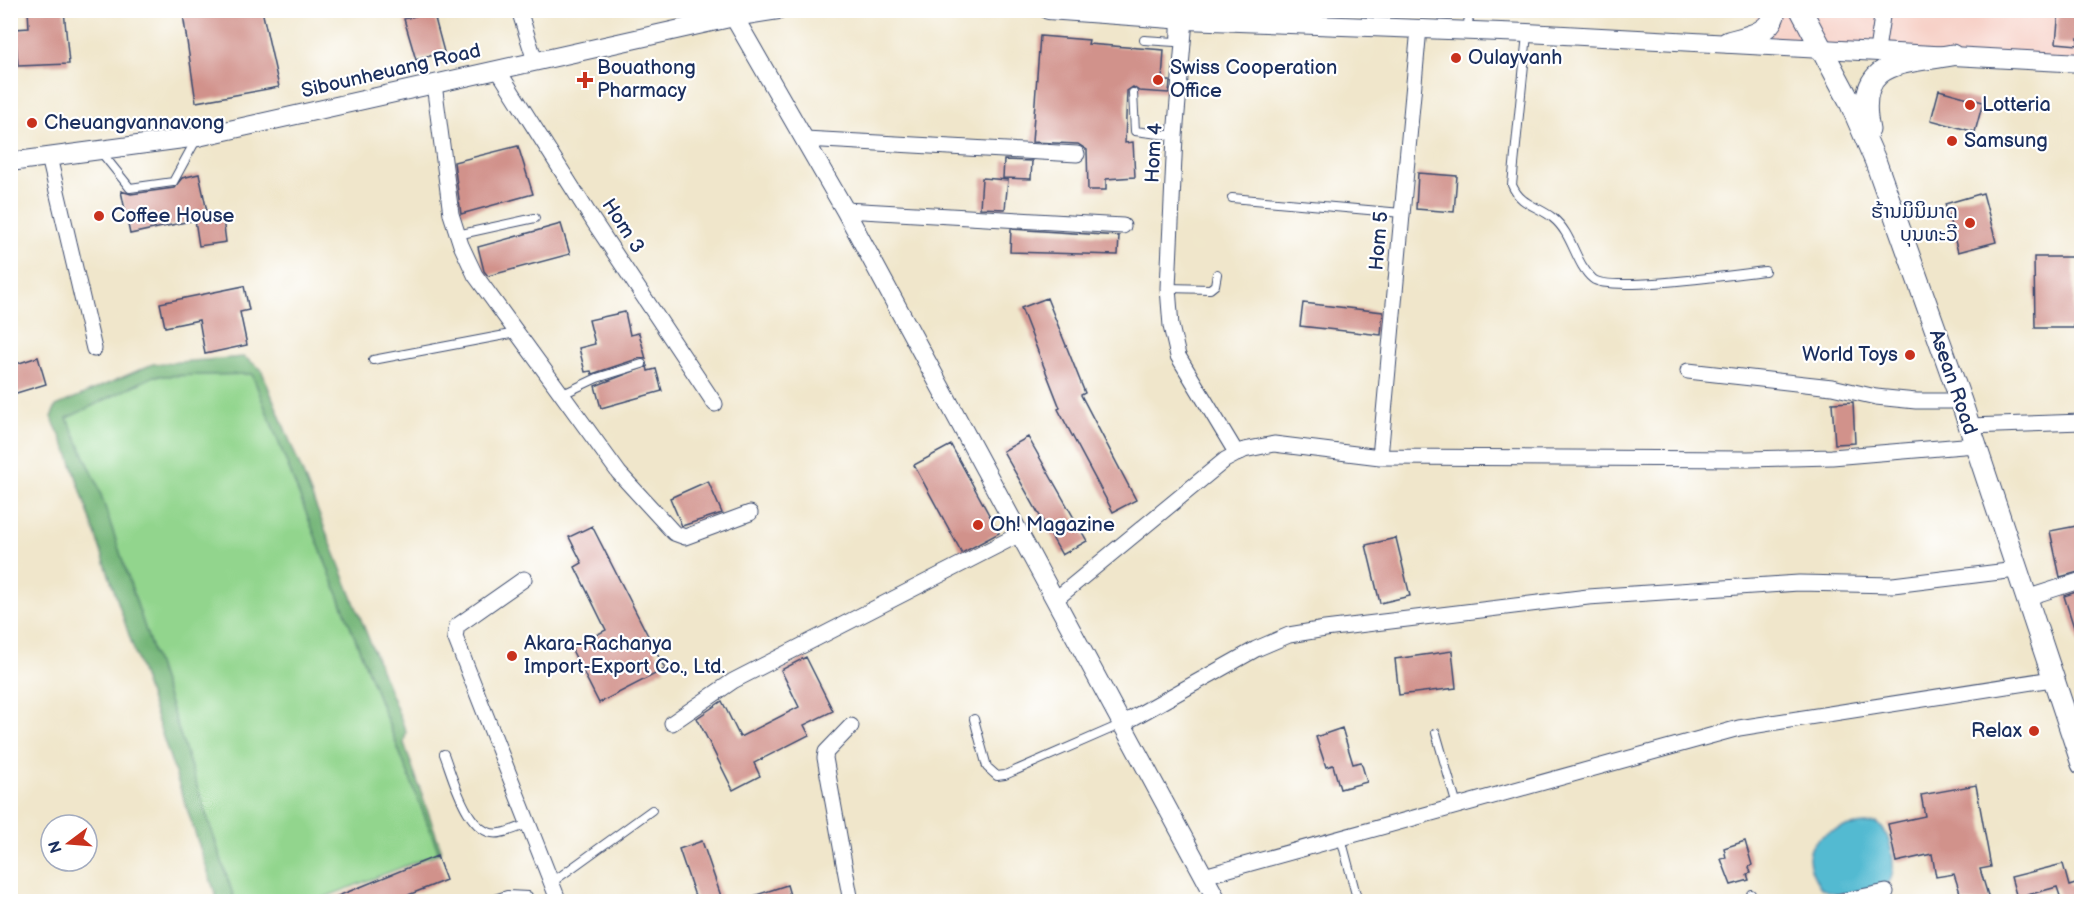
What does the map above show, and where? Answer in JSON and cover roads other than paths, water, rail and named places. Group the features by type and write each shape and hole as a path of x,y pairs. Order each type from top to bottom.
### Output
{"main road":[{"path":"1728,42 1762,30 1774,17 1775,10"},
{"name":"Asean Road","path":"1801,10 1849,100 1875,160 1961,401 2082,764"},
{"path":"1875,160 1867,123 1866,102 1881,71 1896,63 1952,55"}],"street":[{"path":"519,10 535,61"},
{"name":"Sibounheuang Road","path":"10,162 198,137 498,70 732,14 778,10"},
{"path":"1048,10 1135,13 1181,20 1263,17 1419,28 1728,42 2082,63"},
{"path":"1877,50 1883,10"},
{"path":"732,14 845,210 1218,902"},
{"name":"Hom 4","path":"1181,20 1168,288 1171,326 1178,356 1237,454"},
{"name":"Hom 5","path":"1380,457 1419,28"},
{"name":"Hom 3","path":"498,70 594,222 716,404"},
{"path":"434,84 451,214 475,275 619,473 681,537 750,513"},
{"path":"805,139 1077,154"},
{"path":"49,158 94,349"},
{"path":"845,210 1123,226"},
{"path":"1688,371 1832,387 1876,397 1916,401 1961,401"},
{"path":"1056,599 1237,454 1274,444 1380,457 1832,458 1972,435 2082,422"},
{"path":"672,723 733,681 1020,534"},
{"path":"1122,724 1256,649 1289,635 1588,597 1799,584 1893,585 2016,570"},
{"path":"524,579 457,626 455,637 559,902"},
{"path":"2026,598 2082,580"},
{"path":"1204,876 1739,728 2052,679"},
{"path":"851,726 826,752 825,758 851,902"},
{"path":"1836,902 1886,892"}],"lane":[{"path":"1467,30 1470,10"},
{"path":"1144,40 1175,42 1181,20"},
{"path":"1527,33 1512,185 1517,196 1526,204 1553,218 1575,246 1584,270 1595,281 1624,284 1765,270"},
{"path":"1133,93 1136,131 1175,136"},
{"path":"100,151 130,188 172,182 198,137"},
{"path":"1232,198 1402,213"},
{"path":"458,235 535,218"},
{"path":"1168,288 1210,289 1215,285 1217,274"},
{"path":"373,360 516,333"},
{"path":"563,394 597,378 642,364"},
{"path":"974,719 987,767 997,776 1005,775 1122,724"},
{"path":"1436,733 1457,806"},
{"path":"444,754 472,822 485,831 498,834 528,824"},
{"path":"551,882 652,810"},
{"path":"1341,838 1358,902"},
{"path":"485,902 518,894 528,896 530,902"}],"water":[{"path":"1876,823 1886,833 1889,841 1893,859 1890,881 1875,888 1856,892 1836,893 1821,888 1812,871 1809,857 1812,846 1831,831 1860,824"}],"place":[{"name":"Oulayvanh","path":"1456,58"},
{"name":"Bouathong Pharmacy","path":"585,80"},
{"name":"Swiss Cooperation Office","path":"1158,80"},
{"name":"Lotteria","path":"1970,105"},
{"name":"Cheuangvannavong","path":"32,123"},
{"name":"Samsung","path":"1952,141"},
{"name":"Coffee House","path":"99,216"},
{"name":"ຮ້ານມິນິມາດ ບຸນທະວີ","path":"1970,223"},
{"name":"World Toys","path":"1910,355"},
{"name":"Oh! Magazine","path":"978,525"},
{"name":"Akara-Rachanya Import-Export Co., Ltd.","path":"512,656"},
{"name":"Relax","path":"2034,731"}]}
